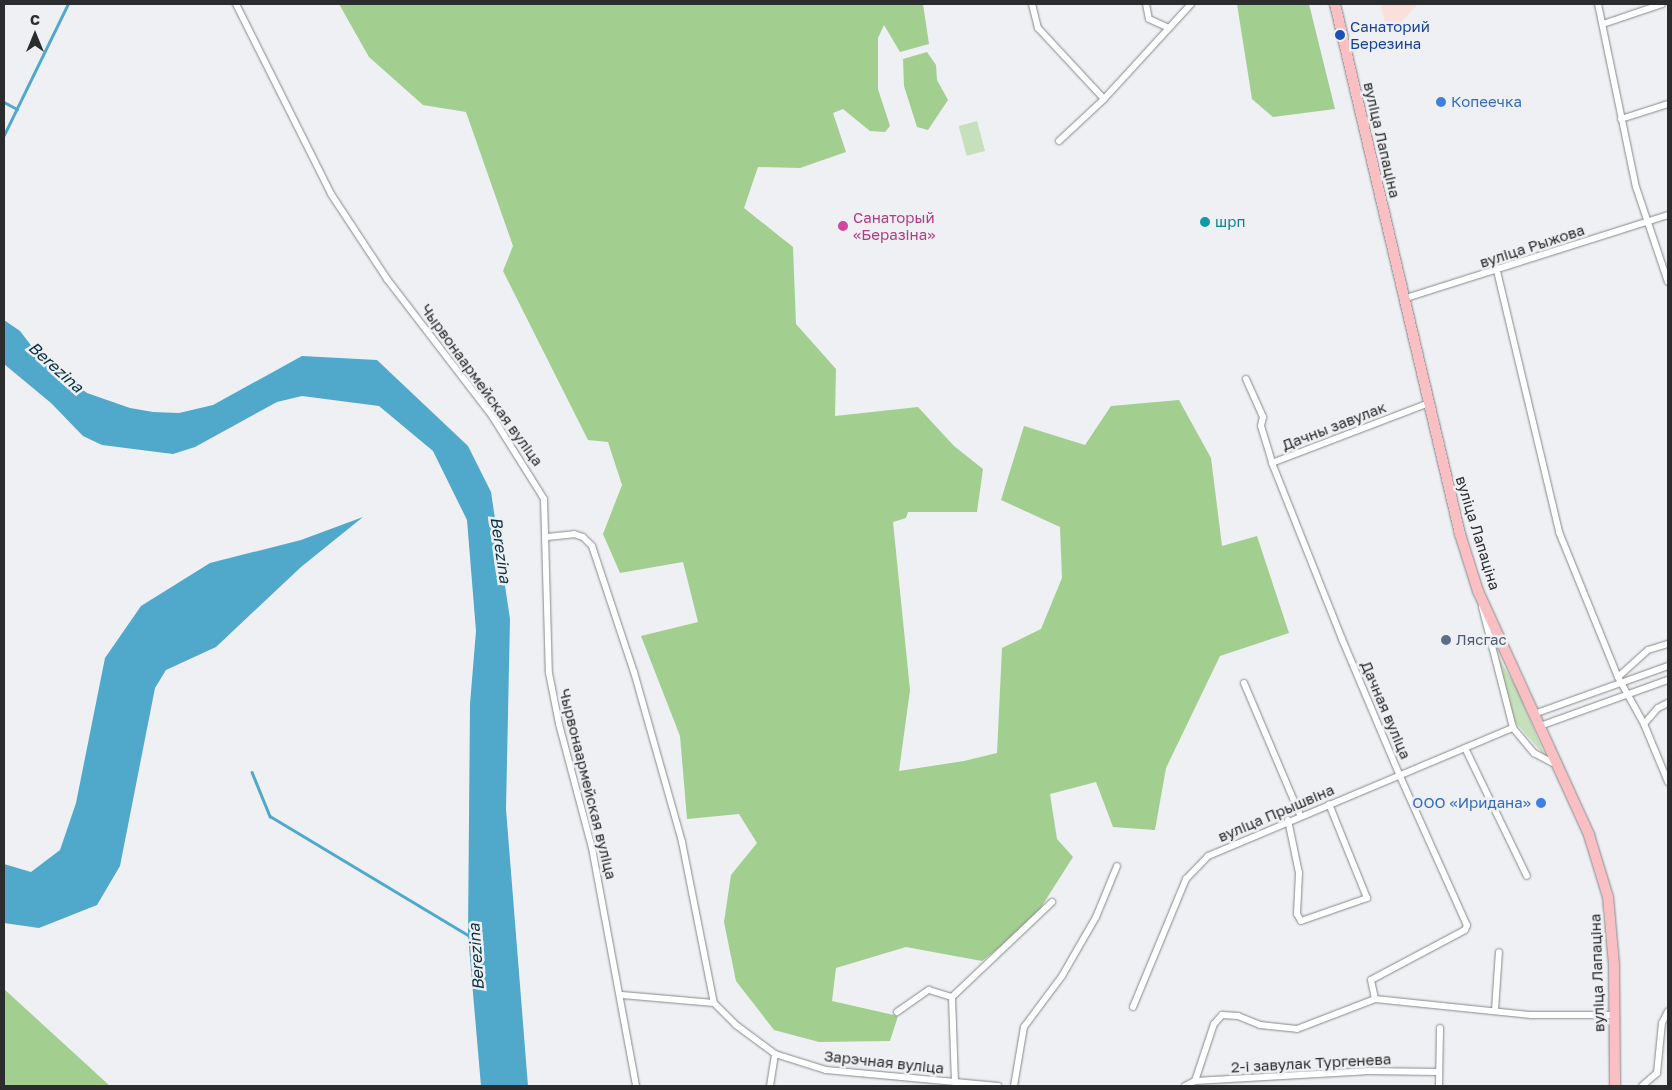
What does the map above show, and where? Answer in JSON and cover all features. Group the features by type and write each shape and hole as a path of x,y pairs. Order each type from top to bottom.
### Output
{"main road":[{"name":"вуліца Лапаціна","path":"1335,4 1403,299 1460,534 1478,591 1589,834 1608,897 1614,1015 1615,1086"}],"street":[{"name":"Чырвонаармейская вуліца","path":"236,4 331,194 387,279 448,355 539,487 546,512 549,674 559,724 592,848 622,995 636,1086"},
{"path":"1032,4 1038,28 1104,99"},
{"path":"1146,4 1149,19 1167,27"},
{"path":"1059,141 1104,99 1167,27 1191,4"},
{"path":"1598,4 1620,119 1636,187 1668,282"},
{"path":"1603,24 1662,4"},
{"path":"1620,119 1668,104"},
{"name":"вуліца Рыжова","path":"1403,299 1497,271 1668,215"},
{"path":"1497,271 1559,532 1619,679 1644,724 1668,782"},
{"name":"Дачная вуліца","path":"1246,379 1263,417 1261,426 1272,463 1399,774 1468,925 1465,930 1371,980 1375,999"},
{"name":"Дачны завулак","path":"1272,463 1429,403"},
{"path":"547,537 574,534 583,537 592,546 634,672 682,842 714,1003 622,995"},
{"path":"1478,591 1513,728 1534,753 1559,767"},
{"path":"1619,679 1648,650 1668,644"},
{"path":"1534,714 1619,679 1668,666"},
{"path":"1540,726 1668,680"},
{"path":"1244,683 1300,815"},
{"path":"1644,724 1658,708 1668,703"},
{"name":"вуліца Прышвіна","path":"1132,1007 1186,879 1208,856 1288,820 1513,728"},
{"path":"1465,748 1526,876"},
{"path":"1288,820 1299,873 1297,914 1301,921 1367,898 1329,804"},
{"path":"1014,1086 1024,1027 1062,976 1096,917 1117,866"},
{"path":"998,1086 955,1082 952,997 1052,902"},
{"path":"1495,1010 1499,952"},
{"path":"897,1012 929,990 952,997"},
{"path":"1195,1081 1214,1024 1222,1015 1238,1016 1260,1024 1297,1029 1375,999 1531,1015 1614,1015"},
{"name":"Зарэчная вуліца","path":"714,1003 736,1025 776,1054 826,1070 901,1079 955,1082"},
{"path":"1642,1086 1657,1073 1662,1023 1668,1011"},
{"path":"1439,1086 1440,1028"},
{"path":"770,1086 776,1054"},
{"name":"2-і завулак Тургенева","path":"1185,1086 1195,1081 1366,1071 1439,1072"},
{"path":"900,1086 901,1079"}],"shaded area":[{"path":"1380,4 1418,4 1389,36"}],"green space":[{"path":"339,4 923,4 929,44 900,52 884,25 878,38 878,89 890,126 885,132 870,131 843,109 833,113 846,152 800,168 758,167 744,208 793,247 796,324 836,369 835,416 918,407 954,446 983,469 977,512 908,512 906,518 893,522 910,690 899,771 964,761 997,753 1002,648 1041,629 1062,578 1060,527 1001,500 1024,426 1085,445 1111,406 1179,400 1211,458 1222,546 1257,536 1289,633 1220,656 1166,768 1155,830 1113,827 1096,782 1050,794 1057,839 1073,857 1031,923 982,961 906,947 836,968 832,1001 898,1016 890,1041 819,1042 774,1030 736,981 724,922 731,875 757,843 739,814 687,819 680,736 641,636 698,622 683,562 620,573 603,534 622,485 608,442 588,440 503,271 513,246 466,112 423,105 369,57"},
{"path":"1237,4 1309,4 1335,109 1273,117 1252,99"},
{"path":"927,52 936,65 937,80 948,100 928,130 917,127 904,86 903,59"},
{"path":"977,121 985,151 967,156 959,126"},
{"path":"1497,655 1516,687 1545,756 1514,721"},
{"path":"4,989 110,1086 4,1086"}],"water":[{"name":"Berezina","path":"4,320 20,331 43,361 87,393 130,408 153,412 179,413 213,405 302,356 377,360 468,446 491,492 510,619 506,809 528,1086 481,1086 468,935 470,704 476,631 467,520 433,451 379,406 302,396 277,402 195,447 173,454 102,445 83,436 51,403 4,364"},
{"path":"363,517 301,567 216,647 166,670 155,688 120,866 97,905 39,928 4,923 4,864 31,872 60,850 76,803 105,658 141,606 210,563 301,540"}],"waterway":[{"path":"4,135 68,4"},
{"path":"4,102 17,109"},
{"name":"Berezina","path":"252,772 270,816 470,936"}],"place":[{"name":"Санаторий Березина","path":"1340,35"},
{"name":"Копеечка","path":"1441,102"},
{"name":"шрп","path":"1205,222"},
{"name":"Санаторый «Беразіна»","path":"843,226"},
{"name":"Лясгас","path":"1446,640"},
{"name":"ООО «Иридана»","path":"1541,803"}]}
